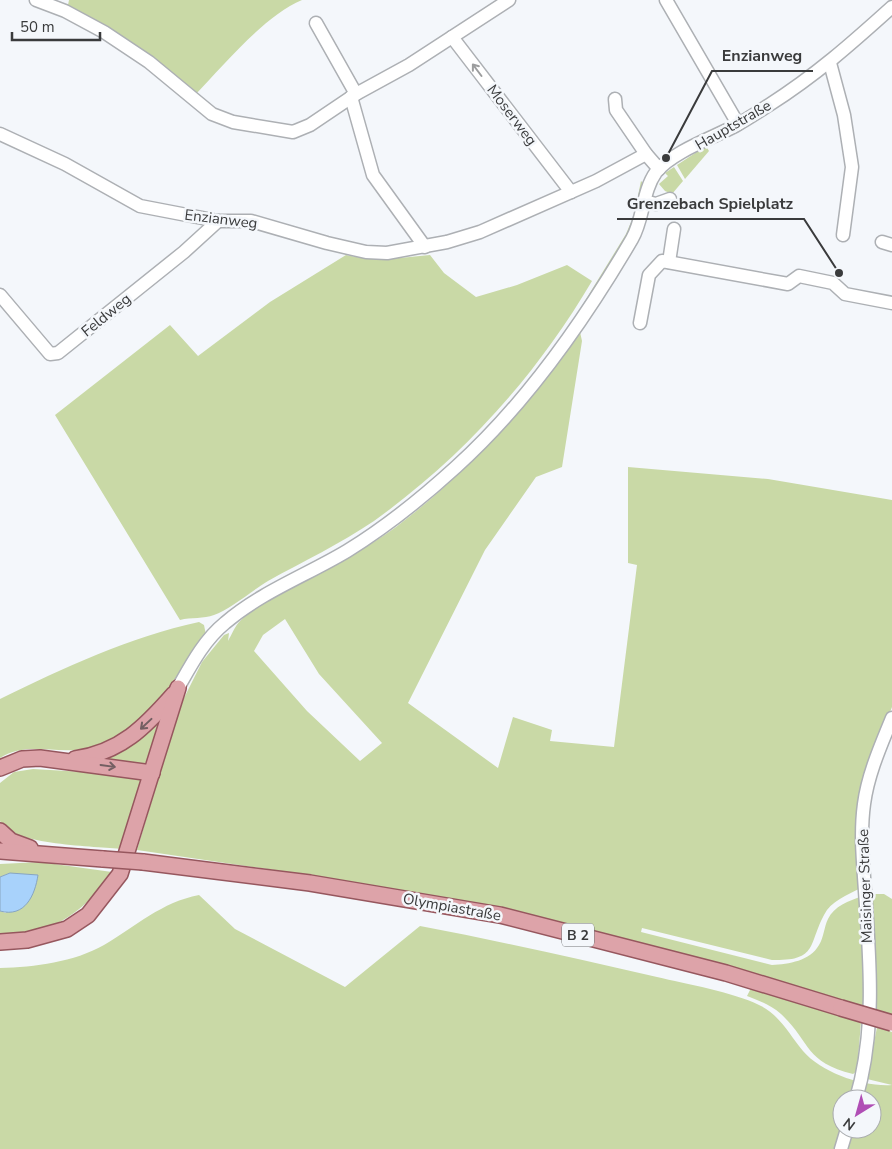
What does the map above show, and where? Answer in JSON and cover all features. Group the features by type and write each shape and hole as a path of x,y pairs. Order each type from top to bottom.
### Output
{"main road":[{"path":"63,760 86,757 118,746 146,725 178,688"},
{"path":"0,942 45,937 66,929 88,915 120,874 178,688"},
{"path":"0,768 22,759 63,760 152,773"},
{"path":"0,831 11,841 48,855"},
{"name":"Olympiastraße","path":"0,851 143,862 310,883 500,915 726,973 892,1023"}],"street":[{"path":"36,0 65,11 104,32 149,62 212,114 233,122 294,132 310,125 354,95 409,65 509,0"},
{"path":"666,0 738,124"},
{"name":"Hauptstraße","path":"178,688 195,656 224,623 260,598 347,551 390,522 457,466 516,405 579,320 637,230 650,182 659,169 671,159 738,124 830,63 892,7"},
{"path":"316,23 354,95 373,175 425,247"},
{"name":"Moserweg","path":"452,37 571,192"},
{"path":"830,63 844,115 852,167 843,235"},
{"path":"615,99 616,110 646,154 659,169"},
{"name":"Enzianweg","path":"0,134 65,164 140,206 218,221 251,221 366,252 387,253 425,247 480,232 571,192 646,154"},
{"path":"644,200 656,204 670,198"},
{"name":"Feldweg","path":"0,296 41,346 50,354 58,352 184,252 218,221"},
{"path":"669,262 674,229"},
{"path":"640,323 649,275 659,262 669,262 788,284 799,276 832,283 845,294 892,303"},
{"name":"Maisinger Straße","path":"859,1089 870,1030 870,997 861,853 864,804 875,762 892,718"}],"green space":[{"path":"69,0 302,0 273,17 259,29 195,95 67,10"},
{"path":"706,146 709,151 685,179 677,165"},
{"path":"674,167 683,181 672,194 665,191 659,184 668,176 665,173"},
{"path":"641,181 644,184 633,227 581,310 626,234 634,215"},
{"path":"346,255 378,259 430,255 444,273 476,297 517,285 567,265 592,281 547,350 522,382 467,442 407,496 374,521 335,545 268,581 227,609 202,618 180,620 55,415 170,325 198,356 270,302"},
{"path":"580,332 582,341 562,467 536,477 485,550 408,703 498,768 513,717 552,730 550,741 614,747 637,565 628,563 628,467 768,479 892,500 892,707 871,761 861,888 831,906 824,915 809,949 797,958 787,960 772,960 642,928 641,932 772,965 785,964 799,961 810,955 819,945 831,914 842,904 862,896 867,1009 301,874 137,850 180,706 202,662 224,635 229,633 228,641 238,623 252,611 371,543 423,506 448,484 495,436 539,386","holes":["285,619 319,674 382,743 360,761 307,711 254,651 263,635"]},
{"path":"199,622 204,625 206,635 154,709 122,737 101,745 75,750 27,749 9,753 0,758 0,699 97,654 173,628"},
{"path":"161,720 147,762 139,766 85,760 145,734"},
{"path":"33,769 135,775 141,780 122,849 37,840 20,836 7,829 0,821 0,783 14,772"},
{"path":"40,862 112,872 91,898 65,919 50,927 34,932 0,934 0,911 6,913 10,873 0,877 0,864"},
{"path":"871,894 884,894 892,899 892,1015 875,1010"},
{"path":"199,895 235,929 345,987 420,926 539,950 723,992 748,1000 772,1014 803,1051 821,1066 856,1081 869,1084 892,1085 892,1149 0,1149 0,968 40,965 80,956 104,945 173,903"},
{"path":"752,986 861,1022 857,1071 853,1074 825,1064 810,1050 791,1024 781,1014 747,996"},
{"path":"877,1027 892,1032 892,1085 867,1079"}],"water":[{"path":"10,873 38,875 37,883 31,897 22,908 9,912 0,911 0,877"}],"place":[{"name":"Enzianweg","path":"666,158"},
{"name":"Grenzebach Spielplatz","path":"839,273"}]}
